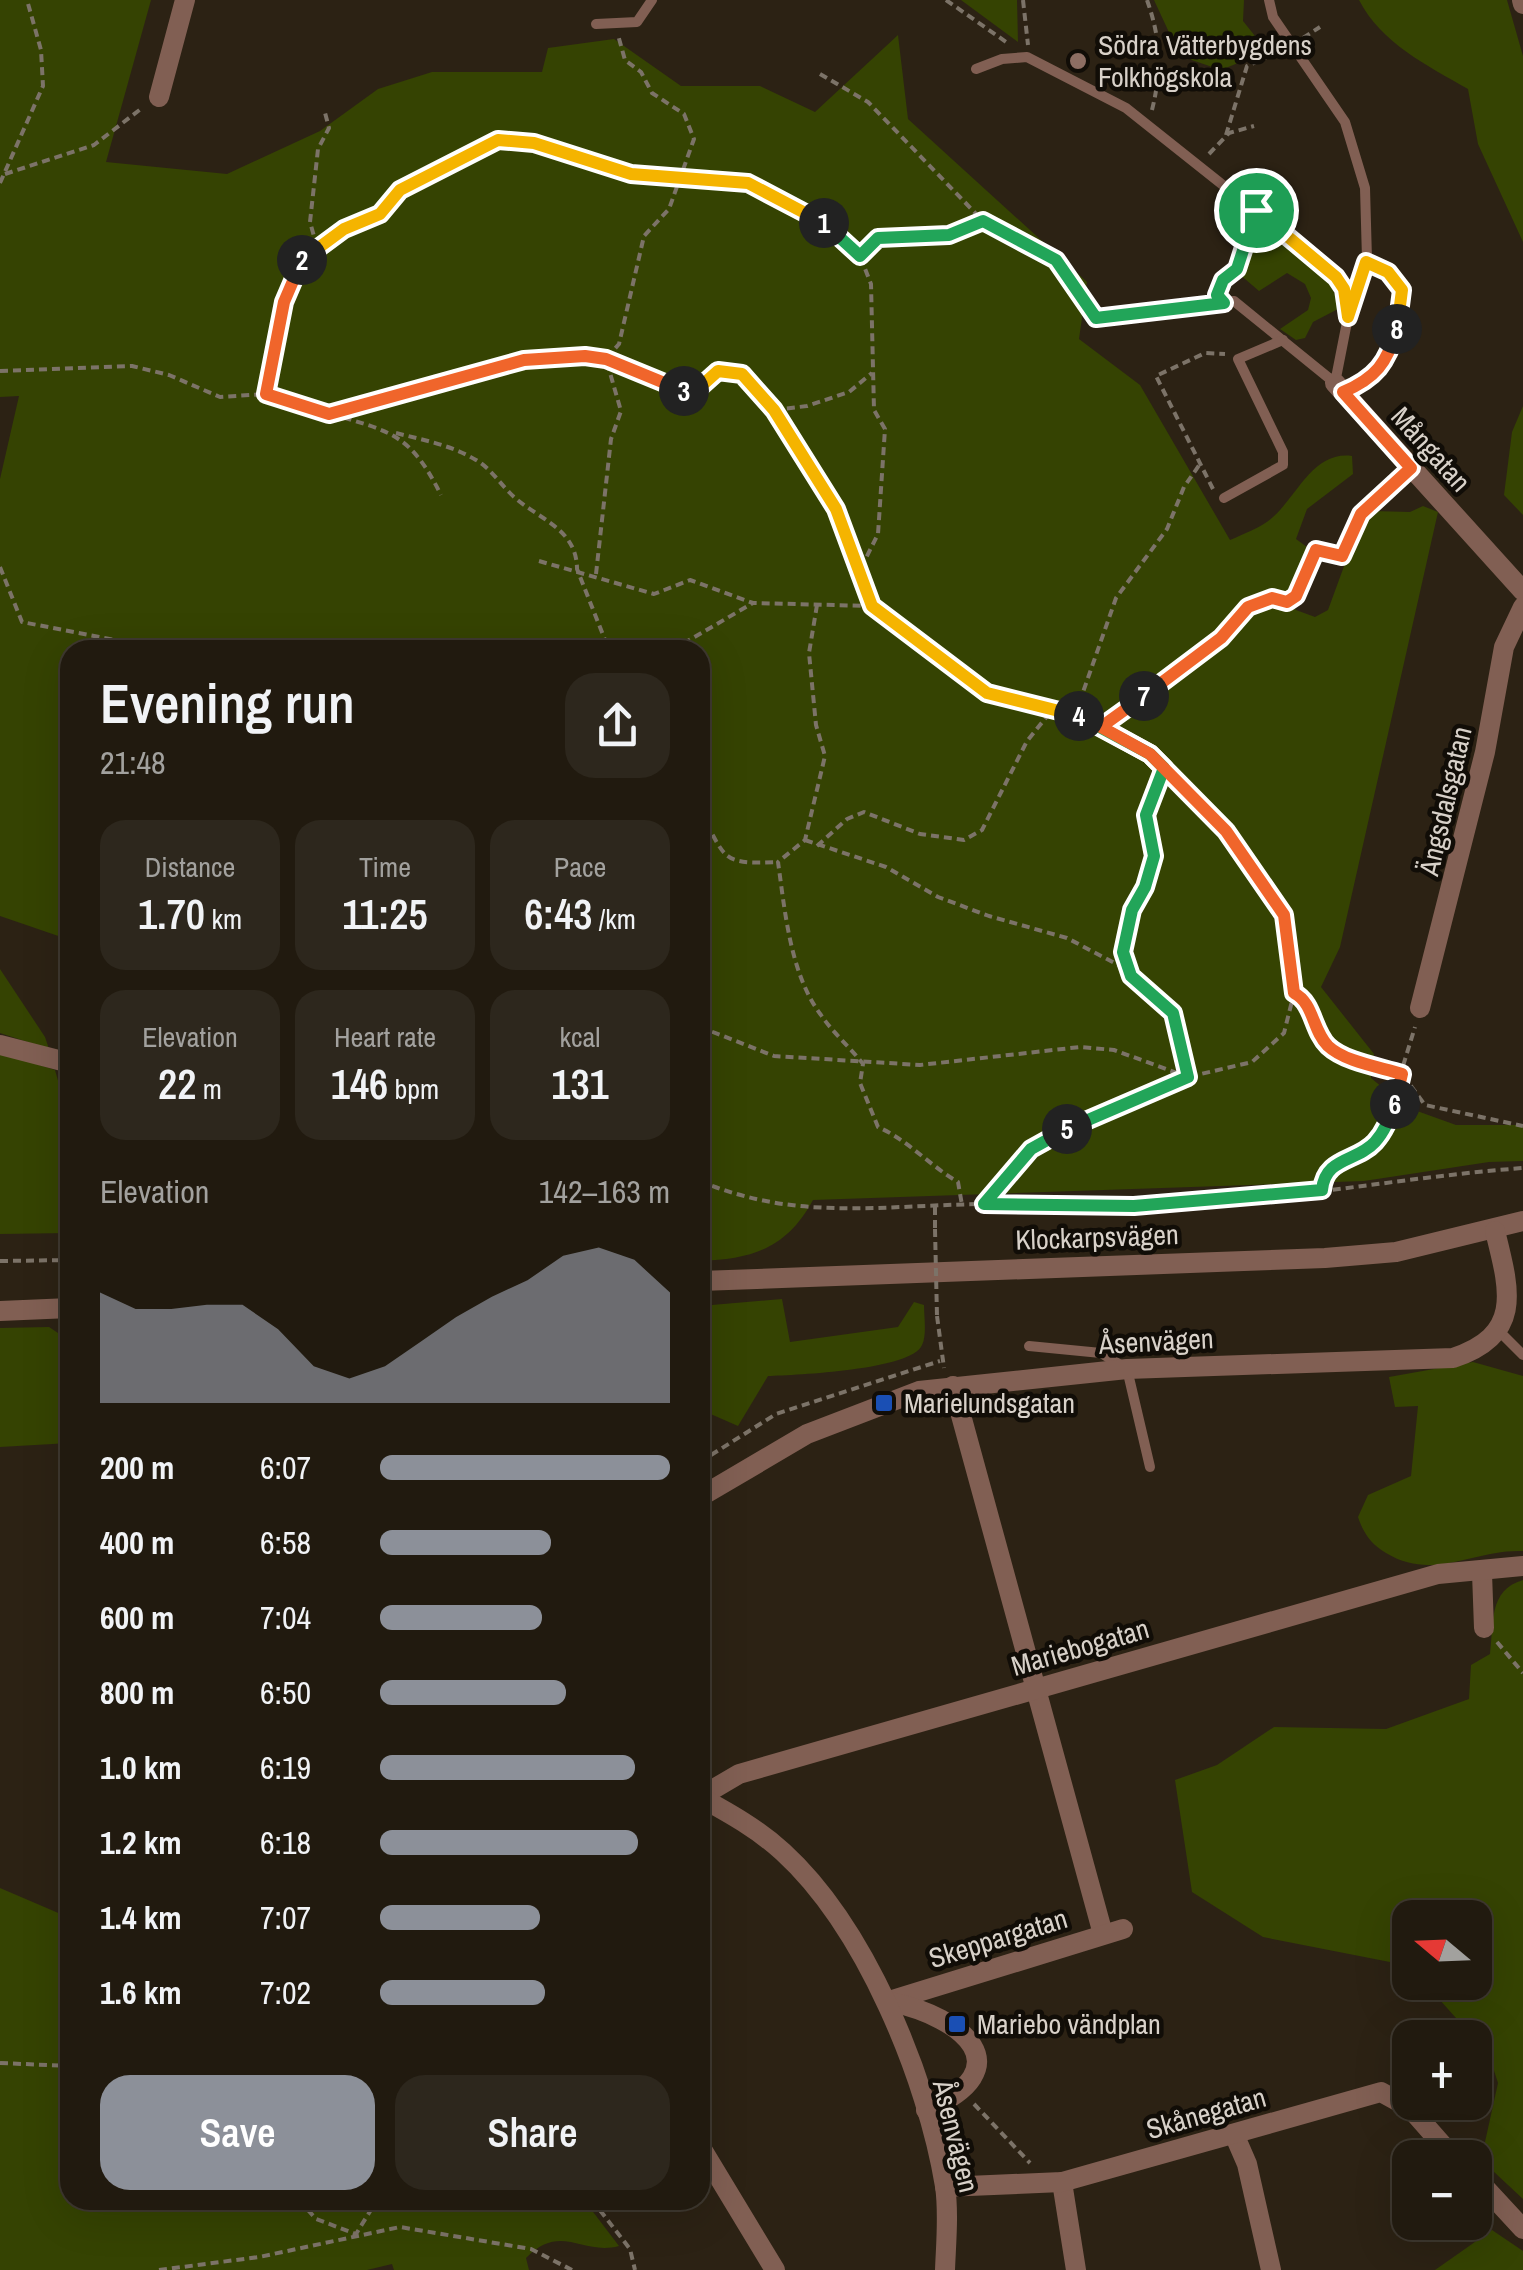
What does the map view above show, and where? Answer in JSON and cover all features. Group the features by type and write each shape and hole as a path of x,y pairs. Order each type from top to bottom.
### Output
{"street":[{"path":"158,96 185,0"},
{"name":"Mångatan","path":"1339,388 1411,468 1519,577"},
{"name":"Ängsdalsgatan","path":"1420,1008 1485,752 1504,648 1523,607"},
{"path":"0,1045 60,1060"},
{"path":"1500,1332 1508,1306 1495,1231 1523,1222"},
{"name":"Klockarpsvägen","path":"710,1280 1326,1258 1396,1252 1495,1231"},
{"path":"0,1312 60,1309"},
{"name":"Åsenvägen","path":"710,1491 806,1434 919,1391 1127,1369 1453,1358 1478,1350 1500,1332"},
{"path":"953,1386 1036,1689"},
{"name":"Mariebogatan","path":"710,1791 739,1774 1438,1574 1482,1573 1523,1566"},
{"path":"1482,1573 1484,1628"},
{"name":"Skeppargatan","path":"889,2001 1113,1932 1036,1689"},
{"name":"Åsenvägen","path":"710,1803 743,1821 784,1853 825,1902 889,2001 926,2110 945,2187 945,2270"},
{"path":"889,2001 943,2018 967,2035 976,2057 963,2092 926,2110"},
{"name":"Skånegatan","path":"945,2187 1054,2181 1381,2092 1410,2108 1438,2140"},
{"path":"1234,2134 1247,2164 1270,2270"},
{"path":"710,2163 775,2270"},
{"path":"1054,2181 1076,2270"},
{"path":"1492,2196 1523,2229"}],"lane":[{"path":"596,24 637,22 652,0"},
{"path":"1268,0 1273,17 1346,122 1366,188 1370,231 1366,262 1348,317 1339,388"},
{"path":"976,69 1002,59 1027,57 1126,108 1336,277 1344,289 1348,317"},
{"path":"1339,388 1372,379 1381,370 1403,306 1398,281 1366,262"},
{"path":"1096,318 1234,301 1339,388"},
{"path":"1224,498 1278,471 1284,460 1238,359 1283,340"},
{"path":"1500,1332 1523,1355"},
{"path":"1029,1346 1101,1353 1127,1369 1150,1467"}],"path":[{"path":"0,184 43,86 41,50 27,0"},
{"path":"946,0 1027,57"},
{"path":"1023,0 1027,57"},
{"path":"1147,0 1160,38 1160,75 1148,124"},
{"path":"606,359 619,344 644,236 668,209 677,176 694,139 684,114 652,93 642,72 625,60 616,25"},
{"path":"1200,166 1226,135 1247,66 1274,54"},
{"path":"820,74 868,102 983,221 1056,260 1096,318"},
{"path":"2,174 94,145 158,96"},
{"path":"317,248 310,222 318,149 328,128 324,109"},
{"path":"1226,135 1254,126"},
{"path":"266,394 284,302 303,257 344,229 380,214 400,190 498,140 534,143 631,174 748,183 832,228 860,256 871,284 874,410 884,429 878,534 860,568"},
{"path":"1224,303 1217,295 1223,280 1237,269 1256,210"},
{"path":"860,256 878,238 949,235 983,221"},
{"path":"1224,498 1215,492 1156,376 1205,353 1216,351 1238,359"},
{"path":"329,414 524,360 585,356 606,359 684,391 699,388 718,371 742,374 774,410 836,509 872,606 987,693 1075,715 1150,754 1226,831 1284,915 1294,993 1284,1033 1252,1062 1188,1077 1079,1122 1031,1149 984,1204"},
{"path":"596,574 611,440 621,411 606,359"},
{"path":"0,370 132,366 169,374 220,397 266,394 450,447 480,461 522,504 562,532 577,555 577,569 605,640"},
{"path":"774,410 807,406 849,392 872,373"},
{"path":"396,432 412,445 442,494"},
{"path":"1075,715 1116,598 1167,529 1184,487 1200,464"},
{"path":"1101,727 1176,676 1221,638 1248,607 1262,599 1287,602 1296,596 1312,554 1322,550 1342,556 1361,514 1411,468"},
{"path":"540,561 596,574 654,594 690,580 753,603 872,606"},
{"path":"0,567 22,622 115,640"},
{"path":"689,640 753,603"},
{"path":"710,835 727,859 740,864 778,862 805,840 825,756 816,725 808,652 816,605"},
{"path":"817,846 847,819 864,812 920,834 964,840 982,830 1027,741 1053,710"},
{"path":"1126,969 1123,952 1132,910 1145,887 1154,856 1146,815 1164,768"},
{"path":"805,840 886,867 938,897 988,916 1067,938 1126,969 1173,1013 1188,1077"},
{"path":"778,862 788,927 806,988 821,1015 863,1064 860,1083 878,1127 896,1134 935,1170 958,1182 962,1205"},
{"path":"1294,993 1306,1003 1326,1044 1340,1054 1402,1074 1425,1104 1523,1126"},
{"path":"1322,1190 1325,1174 1332,1166 1373,1145 1383,1131 1420,1008"},
{"path":"710,1031 774,1056 863,1064 920,1066 1080,1047 1114,1050 1188,1077"},
{"path":"710,1186 742,1199 780,1206 844,1210 984,1204 1134,1206 1523,1168"},
{"path":"935,1207 940,1361 953,1386"},
{"path":"0,1261 60,1260"},
{"path":"710,1456 776,1414 940,1361"},
{"path":"1484,1628 1523,1673"},
{"path":"0,2063 60,2066"},
{"path":"963,2092 1054,2181"},
{"path":"308,2210 316,2219 356,2234"},
{"path":"356,2234 371,2210"},
{"path":"600,2210 630,2249 635,2270"},
{"path":"159,2270 400,2227 443,2231 531,2249 572,2270"},
{"path":"219,2270 222,2261"}],"green space":[{"path":"0,0 151,0 106,162 227,174 320,131 378,89 432,72 542,72 548,48 614,39 681,86 760,86 815,112 898,35 908,119 1087,282 1079,339 1140,385 1230,540 1273,517 1316,467 1338,456 1352,456 1353,474 1307,509 1296,539 1307,547 1290,602 1296,610 1315,617 1328,610 1358,528 1372,511 1410,512 1423,506 1438,512 1340,947 1321,987 1374,1054 1371,1078 1406,1107 1456,1125 1523,1125 1523,1161 1489,1162 1364,1181 813,1200 792,1230 767,1248 710,1260 710,640 60,640 60,937 0,916 0,479 19,396 0,397"},
{"path":"961,0 1017,0 1018,42"},
{"path":"1154,0 1244,0 1243,21 1267,51 1221,70 1180,56"},
{"path":"1359,0 1507,0 1523,56 1523,242 1478,144 1468,89 1393,41"},
{"path":"1253,220 1306,258 1335,295 1338,309 1313,322 1305,338 1296,340 1280,329 1308,310 1311,298 1305,284 1287,273 1259,291 1238,273 1249,248"},
{"path":"1523,406 1523,515 1504,495 1512,432"},
{"path":"0,969 45,1037 49,1049 0,1033"},
{"path":"0,1052 55,1070 60,1088 60,1233 0,1234"},
{"path":"782,1299 790,1342 898,1327 914,1302 924,1305 924,1341 914,1353 876,1366 768,1376 738,1426 710,1414 710,1305"},
{"path":"49,1327 60,1334 60,1444 0,1447 0,1328"},
{"path":"1473,1362 1523,1376 1523,1551 1437,1565 1404,1561 1372,1542 1358,1517 1368,1495 1411,1476 1418,1406 1395,1407 1389,1377"},
{"path":"1523,1580 1523,2199 1493,2171 1492,2140 1485,2140 1498,2083 1492,2064 1492,2020 1458,2020 1440,2000 1492,2000 1492,1900 1392,1900 1392,1962 1263,1937 1192,1892 1175,1780 1217,1765 1274,1727 1386,1729 1469,1699 1471,1665 1490,1654 1498,1600"},
{"path":"0,1888 60,1914 60,2210 592,2210 619,2246 550,2242 526,2258 529,2270 394,2270 392,2264 367,2270 0,2270"},
{"path":"1492,2230 1523,2251 1523,2270 1435,2270 1478,2240 1492,2240"}],"place":[{"name":"Södra Vätterbygdens Folkhögskola","path":"1078,61"},
{"name":"Marielundsgatan","path":"884,1403"},
{"name":"Mariebo vändplan","path":"957,2024"}],"route":[{"path":"1256,210 1248,225 1237,269 1223,280 1217,295 1224,303 1096,318 1056,260 1042,249 983,221 949,235 878,238 860,256 832,228 798,206 748,183 631,174 534,143 498,140 400,190 380,214 344,229 303,257 284,302 266,394 329,414 524,360 585,356 606,359 684,391 699,388 718,371 742,374 774,410 836,509 872,606 987,693 1082,717 1150,754 1164,768 1146,815 1154,856 1145,887 1132,910 1123,952 1131,976 1166,1002 1173,1013 1188,1077 1079,1122 1031,1149 984,1204 1134,1206 1322,1190 1325,1174 1332,1166 1373,1145 1394,1108 1402,1074 1340,1054 1326,1044 1306,1003 1294,993 1284,915 1226,831 1164,768 1150,754 1101,727 1176,676 1221,638 1248,607 1262,599 1287,602 1296,596 1312,554 1322,550 1342,556 1350,530 1361,514 1411,468 1343,392 1372,379 1381,370 1403,306 1398,281 1366,262 1348,317 1344,289 1336,277 1256,210"}]}
